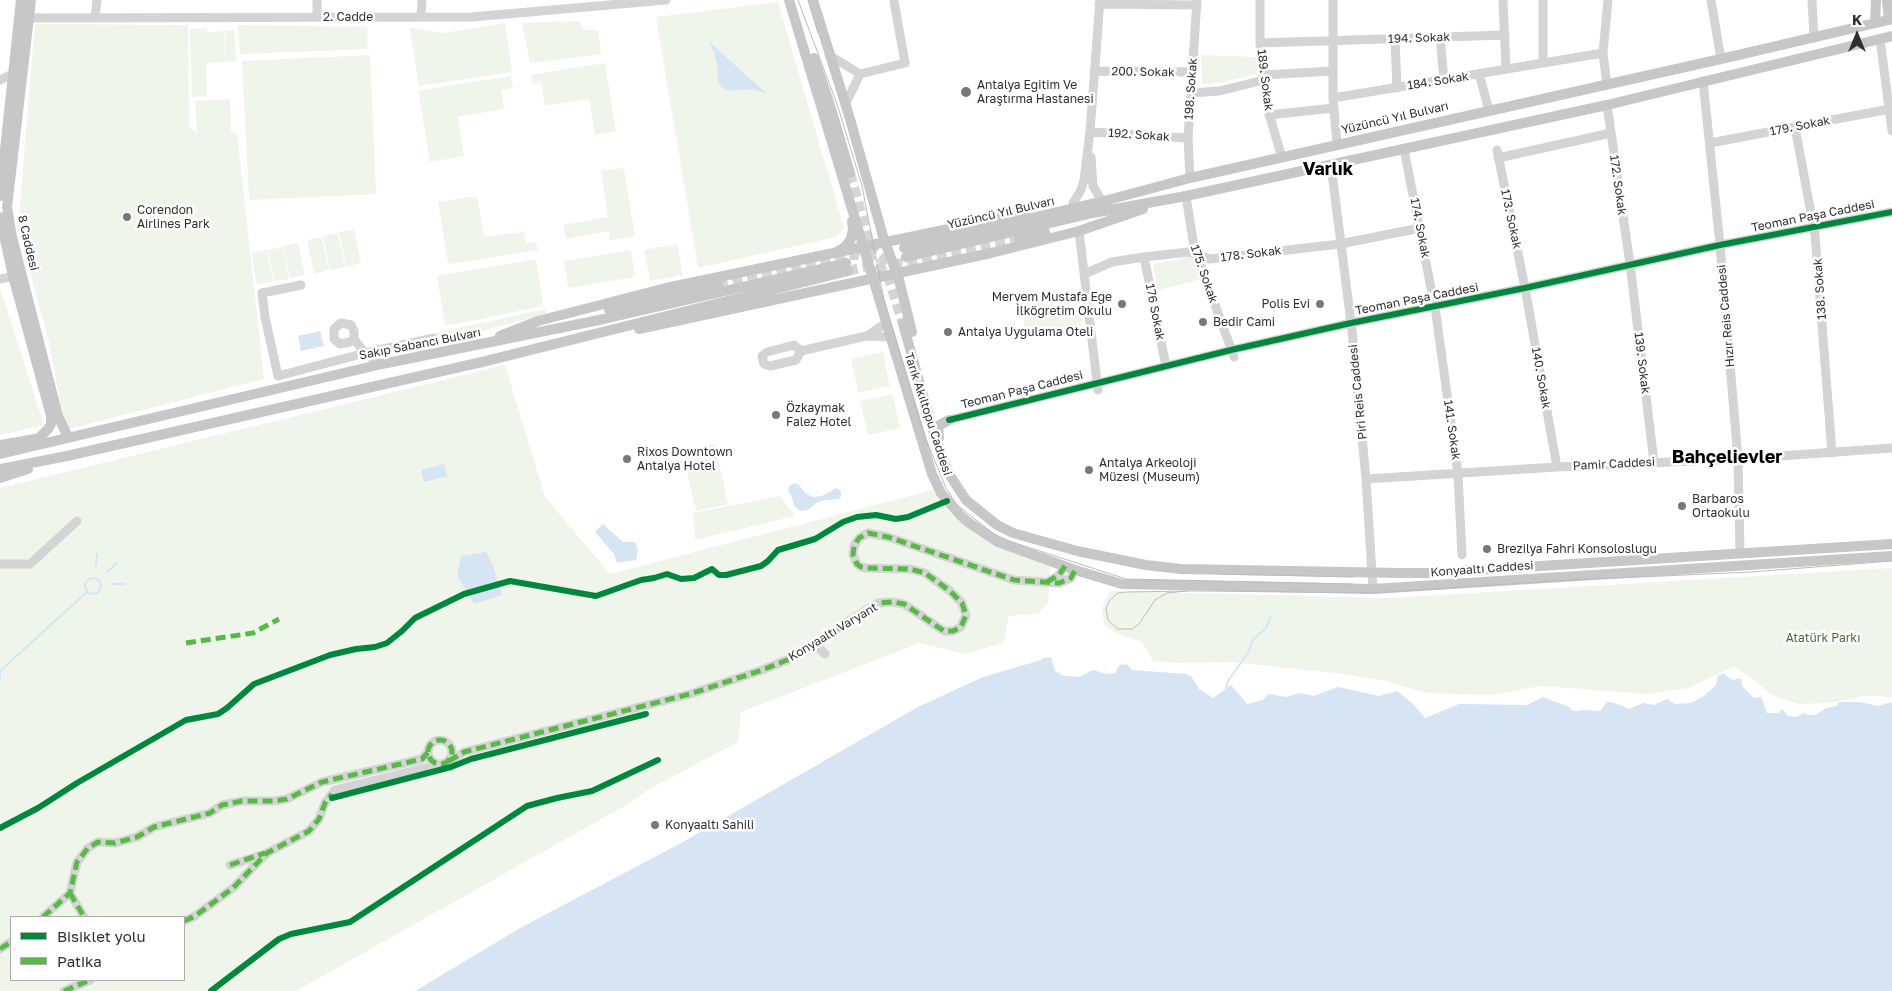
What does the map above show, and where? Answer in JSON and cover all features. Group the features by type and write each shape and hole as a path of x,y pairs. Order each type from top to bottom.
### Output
{"main road":[{"path":"0,196 21,0"},
{"name":"8 Caddesi","path":"31,0 7,207 17,275 58,416 62,428 68,437"},
{"path":"789,0 864,248"},
{"path":"813,0 829,55 846,103 880,221 885,231 891,235 908,237"},
{"path":"1874,23 1876,0"},
{"path":"1887,0 1890,20"},
{"path":"793,12 810,46 820,74 850,173"},
{"name":"Yüzüncü Yıl Bulvarı","path":"1890,20 1190,178 905,252 1330,166 1607,105 1892,36"},
{"path":"488,340 538,321 666,288 1170,183"},
{"path":"482,362 578,344 992,253 1079,230 1174,198"},
{"path":"1019,238 1174,198"},
{"path":"832,254 848,244 853,234 850,200"},
{"path":"0,217 17,275 51,416 51,424 48,430 39,438"},
{"name":"Tarık Akıltopu Caddesi","path":"880,221 924,376 926,406"},
{"name":"Tarık Akıltopu Caddesi","path":"864,248 923,448 941,494 968,522 992,539 1070,568"},
{"name":"Sakıp Sabancı Bulvarı","path":"0,454 381,364 847,267 482,362 67,456"},
{"path":"458,349 488,340 718,285"},
{"path":"903,324 944,461"},
{"path":"926,406 935,417 949,420"},
{"path":"944,461 937,428 939,424 949,420"},
{"path":"0,445 39,438 68,437"},
{"path":"0,469 67,456"},
{"path":"0,478 67,456"},
{"name":"Tarık Akıltopu Caddesi","path":"944,461 957,489 966,500 997,525 1023,537 1146,566"},
{"name":"Konyaaltı Caddesi","path":"1146,566 1181,569 1428,573 1892,544"},
{"path":"1070,568 1077,551"},
{"path":"1740,552 1741,565"},
{"name":"Konyaaltı Caddesi","path":"1070,568 1122,584 1373,589 1892,556"}],"street":[{"path":"95,18 97,0"},
{"path":"317,0 317,17"},
{"path":"421,17 422,0"},
{"name":"2. Cadde","path":"29,18 472,17 603,3 666,0"},
{"name":"189. Sokak","path":"1260,0 1260,43 1269,115 1282,158"},
{"path":"1333,0 1333,98 1337,144"},
{"path":"1503,0 1506,69"},
{"path":"1543,63 1544,0"},
{"path":"1607,85 1603,53 1608,0"},
{"path":"1711,0 1721,59"},
{"path":"1812,0 1814,38"},
{"path":"829,55 860,74 905,63 894,1"},
{"path":"1073,203 1081,190 1084,180 1090,132 1100,2 1197,2"},
{"name":"198. Sokak","path":"1190,178 1188,138 1197,2"},
{"name":"194. Sokak","path":"1260,43 1505,35"},
{"path":"1440,37 1444,80"},
{"path":"1395,39 1397,88"},
{"path":"1880,39 1892,131"},
{"name":"184. Sokak","path":"1333,98 1603,53"},
{"name":"200. Sokak","path":"1094,71 1192,72"},
{"path":"1191,93 1219,91 1264,77 1333,71"},
{"path":"0,80 12,74"},
{"path":"846,103 860,74"},
{"path":"1480,74 1489,110"},
{"name":"Hızır Reis Caddesi","path":"1703,81 1720,245 1738,459 1740,552"},
{"name":"172. Sokak","path":"1607,105 1630,264"},
{"path":"1269,115 1334,108"},
{"name":"179. Sokak","path":"1710,143 1890,109"},
{"name":"138. Sokak","path":"1794,127 1814,227 1832,453"},
{"path":"1090,132 1093,186 1100,198"},
{"name":"192. Sokak","path":"1090,132 1188,138"},
{"name":"173. Sokak","path":"1525,288 1497,154 1611,133"},
{"name":"174. Sokak","path":"1404,149 1435,307"},
{"name":"Piri Reis Caddesi","path":"1330,166 1351,323 1366,479 1373,589"},
{"name":"175. Sokak","path":"1186,196 1194,247 1233,353"},
{"name":"Teoman Paşa Caddesi","path":"949,420 1098,386 1166,366 1233,353 1351,323 1525,288 1720,245 1892,212"},
{"name":"178. Sokak","path":"1084,274 1112,262 1144,257 1189,252 1210,259 1340,244 1420,228"},
{"path":"1079,230 1098,386"},
{"name":"176 Sokak","path":"1144,257 1166,366"},
{"name":"139. Sokak","path":"1630,264 1654,462"},
{"path":"0,279 17,275"},
{"path":"301,285 262,293 264,317 278,376 434,338"},
{"name":"140. Sokak","path":"1525,288 1557,467"},
{"name":"141. Sokak","path":"1435,307 1458,474 1462,555"},
{"path":"866,336 886,323"},
{"path":"800,351 866,336 890,337"},
{"path":"354,339 364,354 381,364"},
{"path":"355,370 364,354"},
{"name":"Pamir Caddesi","path":"1366,479 1557,467 1738,459 1892,448"},
{"path":"0,564 30,564 77,521"},
{"name":"Konyaaltı Varyant","path":"267,853 309,831 319,819 325,803 335,790 445,763 464,752 690,694 792,658 816,645 845,623 878,603 893,602 904,604 944,631 957,630 966,619 966,610 959,599 925,573 910,569 866,568 857,564 853,555 854,546 859,538 868,533 888,537 1014,580 1048,582 1070,568"},
{"path":"816,645 825,654"},
{"path":"44,916 70,893 77,862 88,848 98,842 115,843 137,838 154,827 210,813 222,805 242,801 274,801 287,798 322,782 422,758 428,752 431,745 437,741 444,741 458,751 464,752"},
{"path":"428,752 430,759 434,762 445,763 452,753 450,745"},
{"path":"230,865 267,853"},
{"path":"185,921 233,888 267,853"},
{"path":"70,893 83,916"},
{"path":"64,991 88,981"}],"green space":[{"path":"778,2 844,228 836,237 698,268 656,17"},
{"path":"579,21 584,30 598,30 601,54 530,63 522,23"},
{"path":"505,23 512,72 419,86 410,28 443,33"},
{"path":"35,24 188,25 189,126 197,134 195,101 230,99 231,133 237,133 264,379 73,428 65,428 49,342 18,228"},
{"path":"238,25 367,27 368,49 240,54"},
{"path":"207,28 207,32 224,31 226,62 206,63 207,96 192,97 190,29"},
{"path":"225,30 234,30 236,61 226,61"},
{"path":"370,55 376,194 249,200 242,61"},
{"path":"1201,55 1256,57 1257,74 1220,83 1202,84"},
{"path":"605,63 616,131 595,135 589,99 545,106 541,83 533,84 532,75"},
{"path":"511,76 513,88 501,90 504,109 458,117 464,156 430,162 418,91"},
{"path":"624,168 635,236 609,240 610,231 566,239 563,225 608,217 601,171"},
{"path":"477,196 484,237 524,232 526,243 536,242 538,250 448,264 438,202"},
{"path":"354,229 361,263 346,267 339,232"},
{"path":"338,233 345,267 330,270 323,236"},
{"path":"321,237 329,270 314,274 307,240"},
{"path":"298,243 305,275 290,278 283,246"},
{"path":"677,244 683,275 650,281 644,250"},
{"path":"283,247 289,279 274,281 268,250"},
{"path":"267,250 273,282 257,284 251,252"},
{"path":"631,250 635,277 568,288 564,261"},
{"path":"1196,256 1203,279 1158,290 1153,264"},
{"path":"536,259 543,306 445,326 437,276"},
{"path":"0,288 44,425 0,435"},
{"path":"1024,298 1044,298 1044,308 1081,308 1081,328 1044,328 1044,331 1024,331"},
{"path":"545,309 546,314 444,341 436,333"},
{"path":"883,352 890,386 858,393 851,359"},
{"path":"505,365 545,497 610,574 933,490 953,517 996,543 1051,564 1048,603 1038,613 1009,616 1003,643 965,654 920,643 741,712 738,742 646,791 628,804 296,991 0,991 0,488"},
{"path":"893,394 900,428 868,435 860,401"},
{"path":"715,444 728,504 696,511 682,451"},
{"path":"780,496 795,516 695,540 693,513"},
{"name":"Atatürk Parkı","path":"1892,568 1892,697 1864,696 1830,703 1799,704 1773,696 1734,666 1689,688 1646,694 1541,686 1489,695 1426,693 1386,681 1335,673 1230,662 1180,663 1153,661 1142,642 1114,632 1104,624 1102,615 1103,604 1110,591 1389,598"}],"water":[{"path":"709,42 766,93 751,89 729,91 721,87 718,80 717,63"},
{"path":"320,331 324,346 301,351 298,336"},
{"path":"444,464 447,476 424,482 421,470"},
{"path":"795,483 805,493 813,497 822,496 836,488 841,491 841,496 839,499 825,500 816,503 808,510 800,511 794,506 788,491 790,485"},
{"path":"603,524 623,542 635,542 638,551 636,560 617,563 614,554 595,532"},
{"path":"486,552 493,566 502,595 474,604 457,575 461,556"},
{"path":"1051,657 1055,671 1060,673 1060,675 1079,677 1093,670 1107,674 1115,673 1119,665 1127,664 1132,670 1186,674 1192,677 1199,689 1213,698 1231,685 1247,704 1263,700 1268,694 1286,697 1300,693 1314,696 1338,687 1379,696 1397,691 1412,703 1425,718 1459,704 1527,705 1543,697 1569,707 1573,711 1600,711 1607,702 1612,702 1629,709 1643,703 1654,705 1667,699 1675,704 1691,703 1704,696 1716,685 1718,676 1723,673 1732,680 1741,678 1742,686 1754,698 1761,697 1767,713 1778,713 1782,709 1788,716 1797,717 1803,713 1816,715 1826,708 1837,706 1839,702 1860,702 1878,706 1892,702 1892,991 415,991 522,927 683,842 918,707 983,677"}],"waterway":[{"path":"96,566 97,554"},
{"path":"107,572 117,563"},
{"path":"93,578 101,586 93,594 85,586 93,578"},
{"path":"113,584 125,584"},
{"path":"0,671 88,591"},
{"path":"1226,689 1228,681 1248,653 1253,640 1266,628 1271,616"},
{"path":"0,671 0,680"}],"tunnel":[{"path":"850,173 869,241 874,252 888,263 907,264 1019,238"},
{"path":"718,285 845,255 858,255 873,261 888,276 903,324"},
{"path":"848,271 876,264"}],"tram line":[{"path":"798,0 838,107 862,186 884,300 925,437 946,488 957,505 994,534 1009,541 1126,579 1352,584"},
{"path":"808,0 818,33"},
{"path":"1187,591 1167,593 1155,600 1139,624 1132,629 1118,629 1108,620 1106,608 1110,600 1118,593 1127,592 1187,591 1207,591 1373,593 1572,580 1751,572 1892,561"},
{"path":"1218,574 1353,577"}],"marked path":[{"path":"449,761 464,752 690,694 762,670 792,658 816,645 845,623 878,603 893,602 904,604 944,631 953,631 961,627 966,615 962,603 950,591 925,573 910,569 866,568 857,564 853,555 854,546 859,538 868,533 888,537 1014,580 1059,583 1071,578 1075,570"},
{"path":"1047,582 1059,575 1065,566"},
{"path":"186,643 253,633 279,619"},
{"path":"440,740 445,741 451,747 452,752 451,757 445,763 440,764 435,763 429,757 428,752 429,747 435,741 440,740"},
{"path":"44,916 70,893 77,862 88,848 98,842 115,843 137,837 154,827 210,813 222,805 242,801 287,799 322,782 422,759 428,752"},
{"path":"185,921 195,916 233,888 267,853 309,831 319,819 325,803 332,794"},
{"path":"230,865 265,853"},
{"path":"70,893 83,916"},
{"path":"0,949 10,943"},
{"path":"64,991 88,981"}],"cycle path":[{"path":"949,420 1231,350 1351,323 1525,288 1720,245 1892,212"},
{"path":"0,828 38,808 77,783 186,720 218,714 254,684 330,655 387,643 415,618 464,594 510,581 596,596 641,580 667,574 681,579 694,578 712,569 719,575 726,575 761,566 778,550 815,539 843,522 857,517 876,515 896,519 908,517 947,501"},
{"path":"332,798 451,767 471,759 646,714"},
{"path":"211,991 279,939 291,934 350,922 527,806 592,791 658,760"}],"place":[{"name":"Antalya Eğitim Ve Araştırma Hastanesi","path":"966,92"},
{"name":"Corendon Airlines Park","path":"127,217"},
{"name":"Meryem Mustafa Ege İlköğretim Okulu","path":"1122,304"},
{"name":"Polis Evi","path":"1320,304"},
{"name":"Bedir Cami","path":"1203,322"},
{"name":"Antalya Uygulama Oteli","path":"948,332"},
{"name":"Özkaymak Falez Hotel","path":"776,415"},
{"name":"Rixos Downtown Antalya Hotel","path":"627,459"},
{"name":"Antalya Arkeoloji Müzesi (Museum)","path":"1089,470"},
{"name":"Barbaros Ortaokulu","path":"1682,506"},
{"name":"Brezilya Fahri Konsolosluğu","path":"1487,549"},
{"name":"Konyaaltı Sahili","path":"655,825"}],"district":[{"name":"Varlık","path":"1328,169"},
{"name":"Bahçelievler","path":"1727,457"}]}
